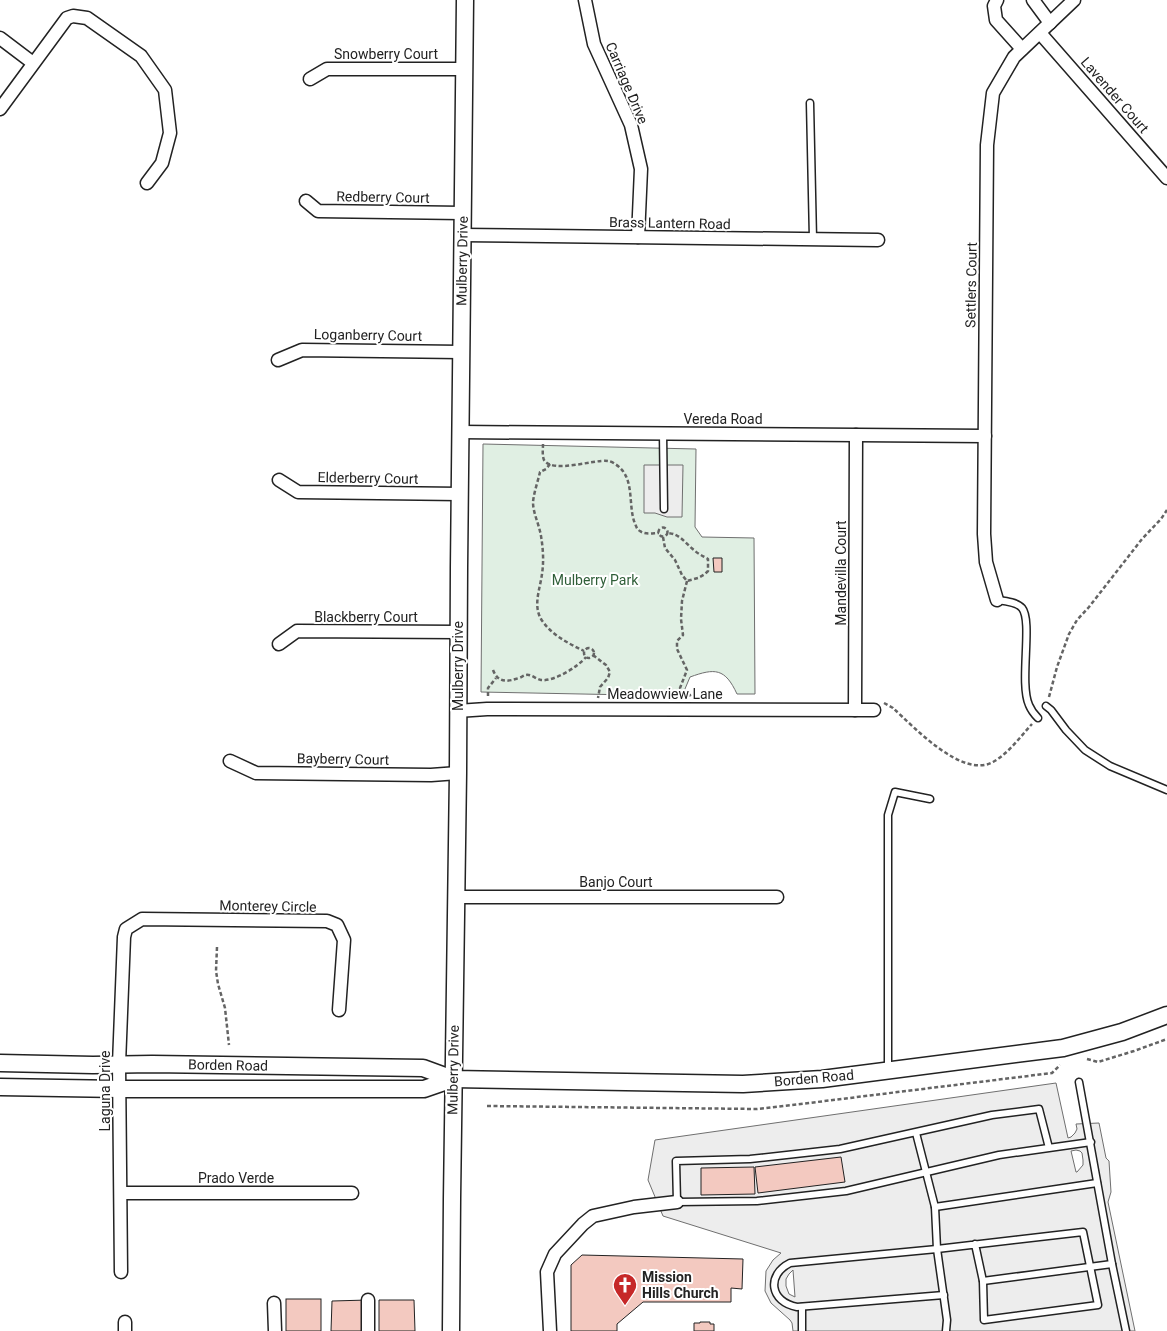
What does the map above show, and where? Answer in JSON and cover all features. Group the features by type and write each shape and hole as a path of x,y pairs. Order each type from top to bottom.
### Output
{"main road":[{"name":"Mulberry Drive","path":"451,1331 465,0"},
{"name":"Borden Road","path":"0,1063 423,1068 454,1079 742,1084 822,1079 1063,1048 1122,1032 1167,1015"},
{"name":"Borden Road","path":"0,1087 424,1089 454,1079"}],"street":[{"name":"Carriage Drive","path":"585,0 594,44 631,125 639,160 641,169 638,237"},
{"path":"997,0 994,6 996,20 1022,50"},
{"path":"1033,0 1050,23"},
{"name":"Settlers Court","path":"997,600 986,562 984,534 988,145 993,93 1014,57 1074,0"},
{"path":"0,109 67,18 73,16 87,18 140,56 164,90 170,133 162,163 147,183"},
{"name":"Lavender Court","path":"1040,33 1167,178"},
{"path":"0,38 33,63"},
{"name":"Snowberry Court","path":"310,79 327,69 464,69"},
{"name":"Redberry Court","path":"306,201 318,211 462,214"},
{"name":"Brass Lantern Road","path":"462,235 878,240"},
{"name":"Loganberry Court","path":"278,360 302,350 461,352"},
{"name":"Vereda Road","path":"460,432 985,436"},
{"name":"Mandevilla Court","path":"855,710 856,435"},
{"name":"Elderberry Court","path":"278,480 298,492 460,494"},
{"name":"Blackberry Court","path":"278,644 297,631 458,632"},
{"name":"Meadowview Lane","path":"457,711 487,709 874,710"},
{"name":"Bayberry Court","path":"230,761 256,773 432,775 458,773"},
{"name":"Banjo Court","path":"455,897 776,897"},
{"name":"Monterey Circle","path":"142,919 326,921 336,925 344,940 339,1010"},
{"name":"Laguna Drive","path":"121,1272 120,1064 124,937 126,929 142,919"},
{"name":"Prado Verde","path":"121,1193 352,1193"},
{"path":"550,1331 547,1272 555,1254 582,1224 593,1216 634,1206 677,1202"},
{"path":"368,1300 368,1331"},
{"path":"274,1303 274,1331"}],"lane":[{"path":"810,103 814,239"},
{"path":"664,433 664,509"},
{"path":"997,600 1017,604 1024,609 1027,620 1025,667 1027,698 1028,704 1038,718"},
{"path":"1046,706 1085,750 1110,766 1167,790"},
{"path":"888,1071 888,814 895,792 930,799"},
{"path":"1079,1082 1126,1331"},
{"path":"1049,1148 1039,1109 992,1115 840,1149 750,1159 676,1161 677,1202 757,1202 826,1194 926,1173 999,1155 1049,1148 1090,1142"},
{"path":"916,1132 935,1207 937,1249 947,1320 946,1331"},
{"path":"935,1207 1097,1183"},
{"path":"944,1295 797,1307 789,1306 782,1302 775,1290 774,1283 779,1270 790,1263 937,1249 975,1244 1083,1232 1098,1305 984,1320 983,1281 975,1244"},
{"path":"983,1281 1112,1264"},
{"path":"802,1307 802,1331"}],"path":[{"path":"543,433 543,456 550,464 560,466 609,461 618,466 627,476 630,485 632,515 637,528 640,532 646,534 659,533"},
{"path":"550,464 540,472 533,501 543,552 537,608 548,628 563,640 584,651 586,657"},
{"path":"659,533 659,530 663,528 668,533"},
{"path":"659,533 665,548 676,560 682,575 687,581"},
{"path":"662,537 668,533 680,536 697,553 708,559 708,571 698,578 687,581"},
{"path":"687,581 682,601 681,619 683,635 677,642 677,649 687,670 680,688 690,695 693,709"},
{"path":"584,651 591,648 593,655 606,665 610,672 608,678 600,687 598,709"},
{"path":"496,678 509,681 531,675 539,680 549,680 582,662 586,657 593,655"},
{"path":"493,670 496,678"},
{"path":"487,709 488,688 496,678"},
{"path":"217,947 216,971 225,1008 229,1045"},
{"path":"1087,1059 1098,1062 1134,1052 1167,1039"},
{"path":"487,1106 758,1109 1052,1073 1060,1065"}],"green space":[{"name":"Mulberry Park","path":"483,444 696,449 695,527 702,537 754,538 755,694 737,694 728,679 718,672 706,672 690,677 682,696 481,692"}],"shaded area":[{"path":"644,465 683,465 682,517 667,517 655,513 644,513"},
{"path":"1056,1083 1068,1138 1075,1133 1077,1129 1076,1124 1099,1123 1106,1158 1109,1161 1111,1192 1108,1202 1135,1331 793,1331 790,1320 771,1303 765,1291 766,1271 773,1260 781,1253 663,1216 648,1180 655,1140","holes":["1076,1150 1082,1153 1083,1160 1083,1165 1077,1172 1071,1151","793,1270 795,1297 789,1294 786,1286 786,1279"]}],"building":[{"path":"713,558 722,558 722,572 714,572"},
{"path":"841,1157 845,1182 758,1193 755,1167"},
{"path":"754,1167 755,1194 701,1195 701,1168"},
{"path":"582,1255 743,1259 742,1289 731,1288 731,1302 643,1302 617,1324 617,1331 571,1331 571,1265"},
{"path":"286,1299 321,1299 321,1331 286,1331"},
{"path":"368,1300 368,1331 331,1331 332,1301"},
{"path":"379,1300 414,1300 415,1331 379,1331"},
{"path":"694,1323 714,1324 714,1331 694,1331"}],"place":[{"name":"Mission Hills Church","path":"625,1306"}]}
